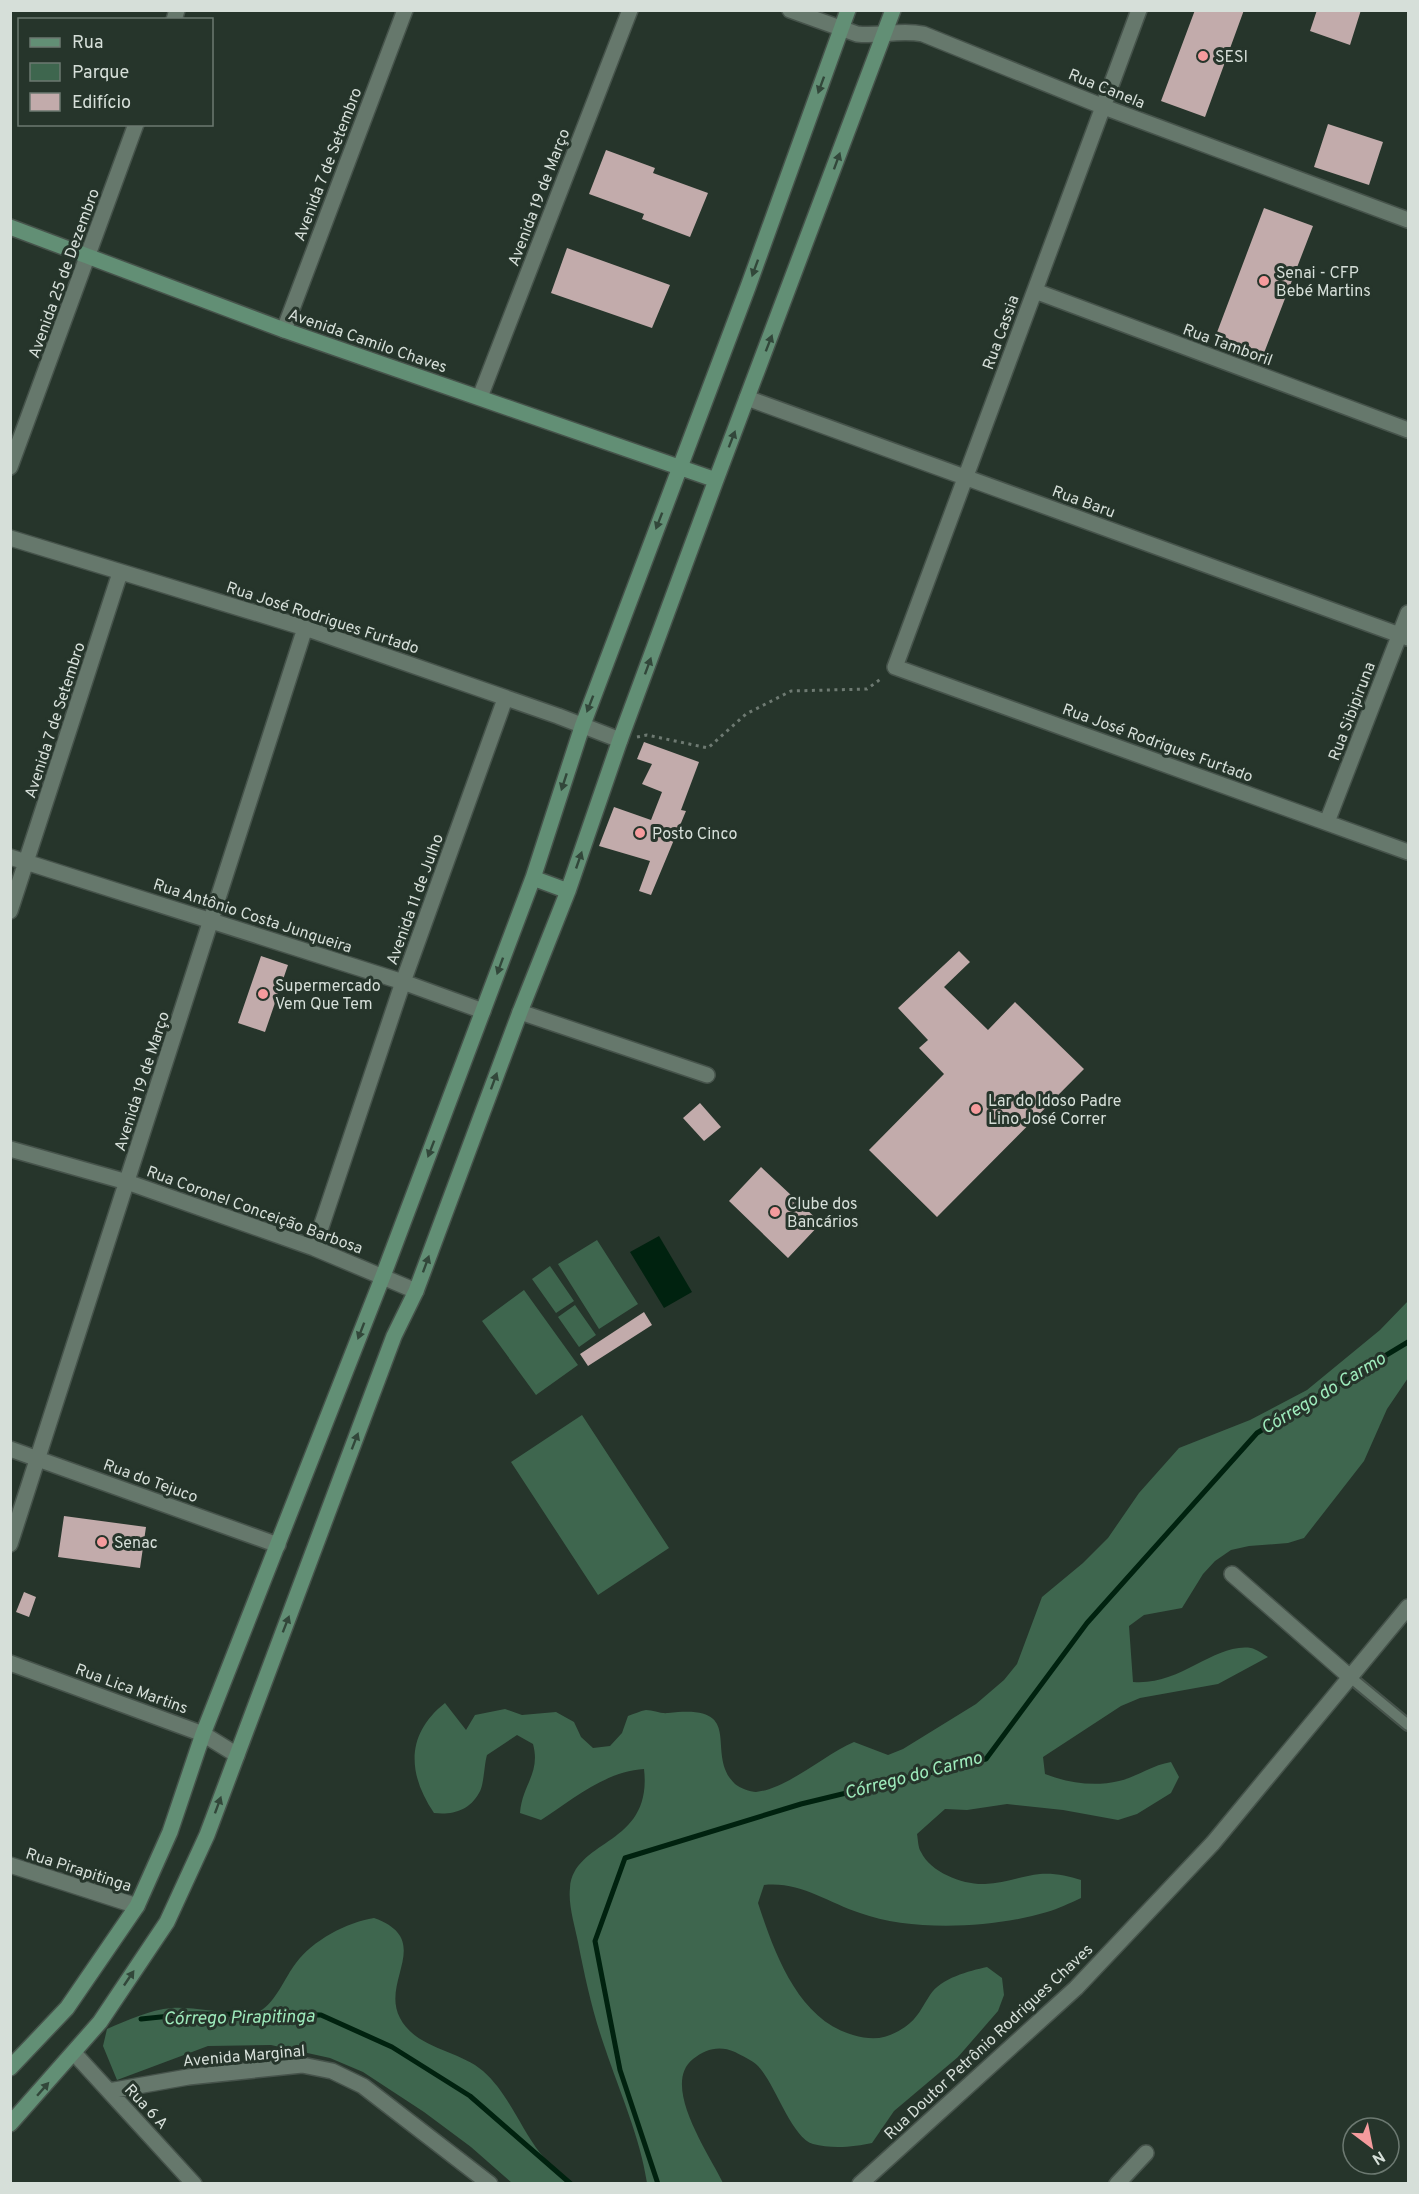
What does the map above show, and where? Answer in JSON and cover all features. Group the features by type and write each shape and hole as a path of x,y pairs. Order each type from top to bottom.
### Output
{"main road":[{"path":"10,2068 67,2008 137,1906 170,1832 203,1734 383,1275 533,878 582,727 848,10"},
{"path":"10,2124 100,2022 167,1922 207,1835 394,1336 416,1291 520,1012 626,739 716,480 893,10"},
{"name":"Avenida Camilo Chaves","path":"10,227 284,330 716,480"},
{"path":"533,878 568,891"}],"street":[{"name":"Avenida 7 de Setembro","path":"284,330 405,10"},
{"name":"Avenida 19 de Março","path":"480,397 630,10"},
{"name":"Rua Canela","path":"790,10 841,30 868,36 904,30 923,34 1104,107 1408,220"},
{"name":"Rua Cassia","path":"896,667 1139,10"},
{"name":"Avenida 25 de Dezembro","path":"10,467 135,126"},
{"name":"Rua Tamboril","path":"1035,291 1408,430"},
{"name":"Rua Baru","path":"747,398 1404,636"},
{"name":"Rua José Rodrigues Furtado","path":"10,538 305,628 558,716 582,727 626,739"},
{"name":"Avenida 7 de Setembro","path":"10,911 120,573"},
{"name":"Rua Sibipiruna","path":"1327,822 1404,636 1408,613"},
{"name":"Avenida 19 de Março","path":"10,1544 305,628"},
{"name":"Rua José Rodrigues Furtado","path":"896,667 1408,852"},
{"name":"Avenida 11 de Julho","path":"314,1248 403,982 505,699"},
{"name":"Rua Antônio Costa Junqueira","path":"10,857 403,982 483,1011"},
{"path":"520,1012 707,1075"},
{"name":"Rua Coronel Conceição Barbosa","path":"10,1149 127,1182 314,1248 383,1275 416,1291"},
{"name":"Rua do Tejuco","path":"10,1449 278,1545"},
{"path":"1232,1574 1350,1677"},
{"name":"Rua Doutor Petrônio Rodrigues Chaves","path":"860,2184 1076,1988 1213,1842 1408,1607"},
{"name":"Rua Lica Martins","path":"10,1663 203,1734 237,1755"},
{"name":"Rua Pirapitinga","path":"10,1865 137,1906"},
{"name":"Rua 6 A","path":"74,2053 194,2184"},
{"name":"Avenida Marginal","path":"109,2091 188,2077 302,2066 332,2071 363,2086 490,2184"},
{"path":"1117,2184 1146,2153"}],"lane":[{"path":"1350,1677 1408,1725"}],"path":[{"path":"626,739 648,735 708,748 746,714 791,691 867,689 896,667"}],"green space":[{"path":"597,1240 638,1304 599,1329 558,1264"},
{"path":"550,1266 574,1301 556,1313 532,1279"},
{"path":"524,1290 578,1365 536,1395 482,1321"},
{"path":"1408,1301 1408,1378 1387,1409 1364,1461 1304,1538 1288,1543 1231,1550 1215,1561 1203,1574 1182,1608 1144,1615 1129,1626 1133,1682 1166,1678 1237,1648 1251,1648 1268,1657 1218,1684 1140,1698 1121,1706 1043,1757 1045,1774 1072,1782 1091,1784 1119,1781 1171,1762 1179,1777 1171,1793 1137,1814 1118,1820 1063,1810 1007,1804 967,1810 945,1809 917,1834 919,1848 932,1866 958,1880 985,1884 1040,1874 1061,1875 1081,1880 1081,1898 1047,1912 1003,1922 953,1926 928,1925 881,1919 801,1889 764,1885 758,1903 781,1962 803,2000 817,2015 834,2027 867,2038 880,2038 892,2034 913,2020 930,1995 941,1984 964,1973 987,1967 1002,1978 1004,1995 998,2011 958,2057 894,2111 872,2143 858,2146 827,2147 813,2144 805,2139 790,2121 771,2084 756,2064 729,2050 713,2049 703,2053 693,2059 684,2071 682,2085 691,2120 723,2183 647,2183 635,2132 593,2009 570,1901 570,1888 575,1872 585,1859 626,1828 637,1813 644,1794 644,1769 616,1775 603,1781 541,1820 520,1813 521,1803 533,1771 535,1754 533,1744 517,1735 487,1755 481,1790 470,1804 454,1812 434,1813 425,1798 415,1769 417,1741 432,1715 445,1703 466,1730 475,1715 505,1709 522,1715 556,1712 574,1722 581,1737 593,1748 610,1746 622,1733 628,1716 646,1710 665,1713 693,1712 708,1716 716,1723 720,1733 722,1758 726,1772 735,1784 748,1791 756,1792 780,1785 854,1742 888,1755 903,1749 976,1704 1004,1680 1017,1664 1042,1597 1083,1563 1108,1538 1139,1493 1179,1448 1250,1420 1307,1390 1380,1330"},
{"path":"575,1305 596,1335 579,1347 558,1317"},
{"path":"582,1415 669,1548 598,1595 511,1462"},
{"path":"374,1918 392,1927 401,1938 404,1950 396,1990 396,2004 400,2018 407,2028 427,2043 462,2058 483,2071 500,2089 540,2153 568,2183 512,2183 471,2147 424,2112 363,2072 330,2058 271,2045 208,2046 117,2080 103,2046 107,2029 163,2009 231,2013 260,2011 271,2002 296,1963 311,1947 342,1928"}],"shaded area":[{"path":"659,1236 692,1292 664,1308 630,1252"}],"building":[{"name":"SESI","path":"1195,10 1244,10 1205,117 1161,101"},
{"path":"1317,10 1361,10 1350,45 1310,31"},
{"path":"1328,124 1383,142 1369,185 1314,167"},
{"path":"606,150 655,168 653,173 708,193 690,237 642,219 644,214 589,194"},
{"name":"Senai - CFP Bebé Martins","path":"1264,208 1313,226 1264,353 1216,335"},
{"path":"567,248 670,285 652,328 551,293"},
{"path":"644,742 699,762 681,810 686,811 651,895 639,891 650,861 599,846 614,807 651,820 662,792 642,784 652,764 637,759"},
{"name":"Lar do Idoso Padre Lino José Correr","path":"959,951 970,962 944,987 988,1030 1015,1002 1084,1069 937,1217 869,1150 944,1074 919,1048 928,1040 898,1008"},
{"name":"Supermercado Vem Que Tem","path":"261,956 288,965 265,1032 238,1023"},
{"path":"700,1103 721,1127 704,1141 683,1118"},
{"name":"Clube dos Bancários","path":"761,1167 821,1223 788,1258 729,1201"},
{"path":"644,1312 652,1325 588,1366 580,1354"},
{"name":"Senac","path":"64,1516 146,1527 140,1568 58,1557"},
{"path":"24,1592 36,1597 29,1617 16,1612"}],"waterway":[{"name":"Córrego do Carmo","path":"658,2184 620,2070 595,1941 625,1858 801,1804 986,1759 1087,1623 1257,1433 1408,1342"},
{"name":"Córrego Pirapitinga","path":"141,2019 190,2014 321,2015 392,2047 470,2096 571,2184"}],"place":[{"name":"SESI","path":"1203,56"},
{"name":"Senai - CFP Bebé Martins","path":"1264,281"},
{"name":"Posto Cinco","path":"640,833"},
{"name":"Supermercado Vem Que Tem","path":"263,994"},
{"name":"Lar do Idoso Padre Lino José Correr","path":"976,1109"},
{"name":"Clube dos Bancários","path":"775,1212"},
{"name":"Senac","path":"102,1542"}]}
